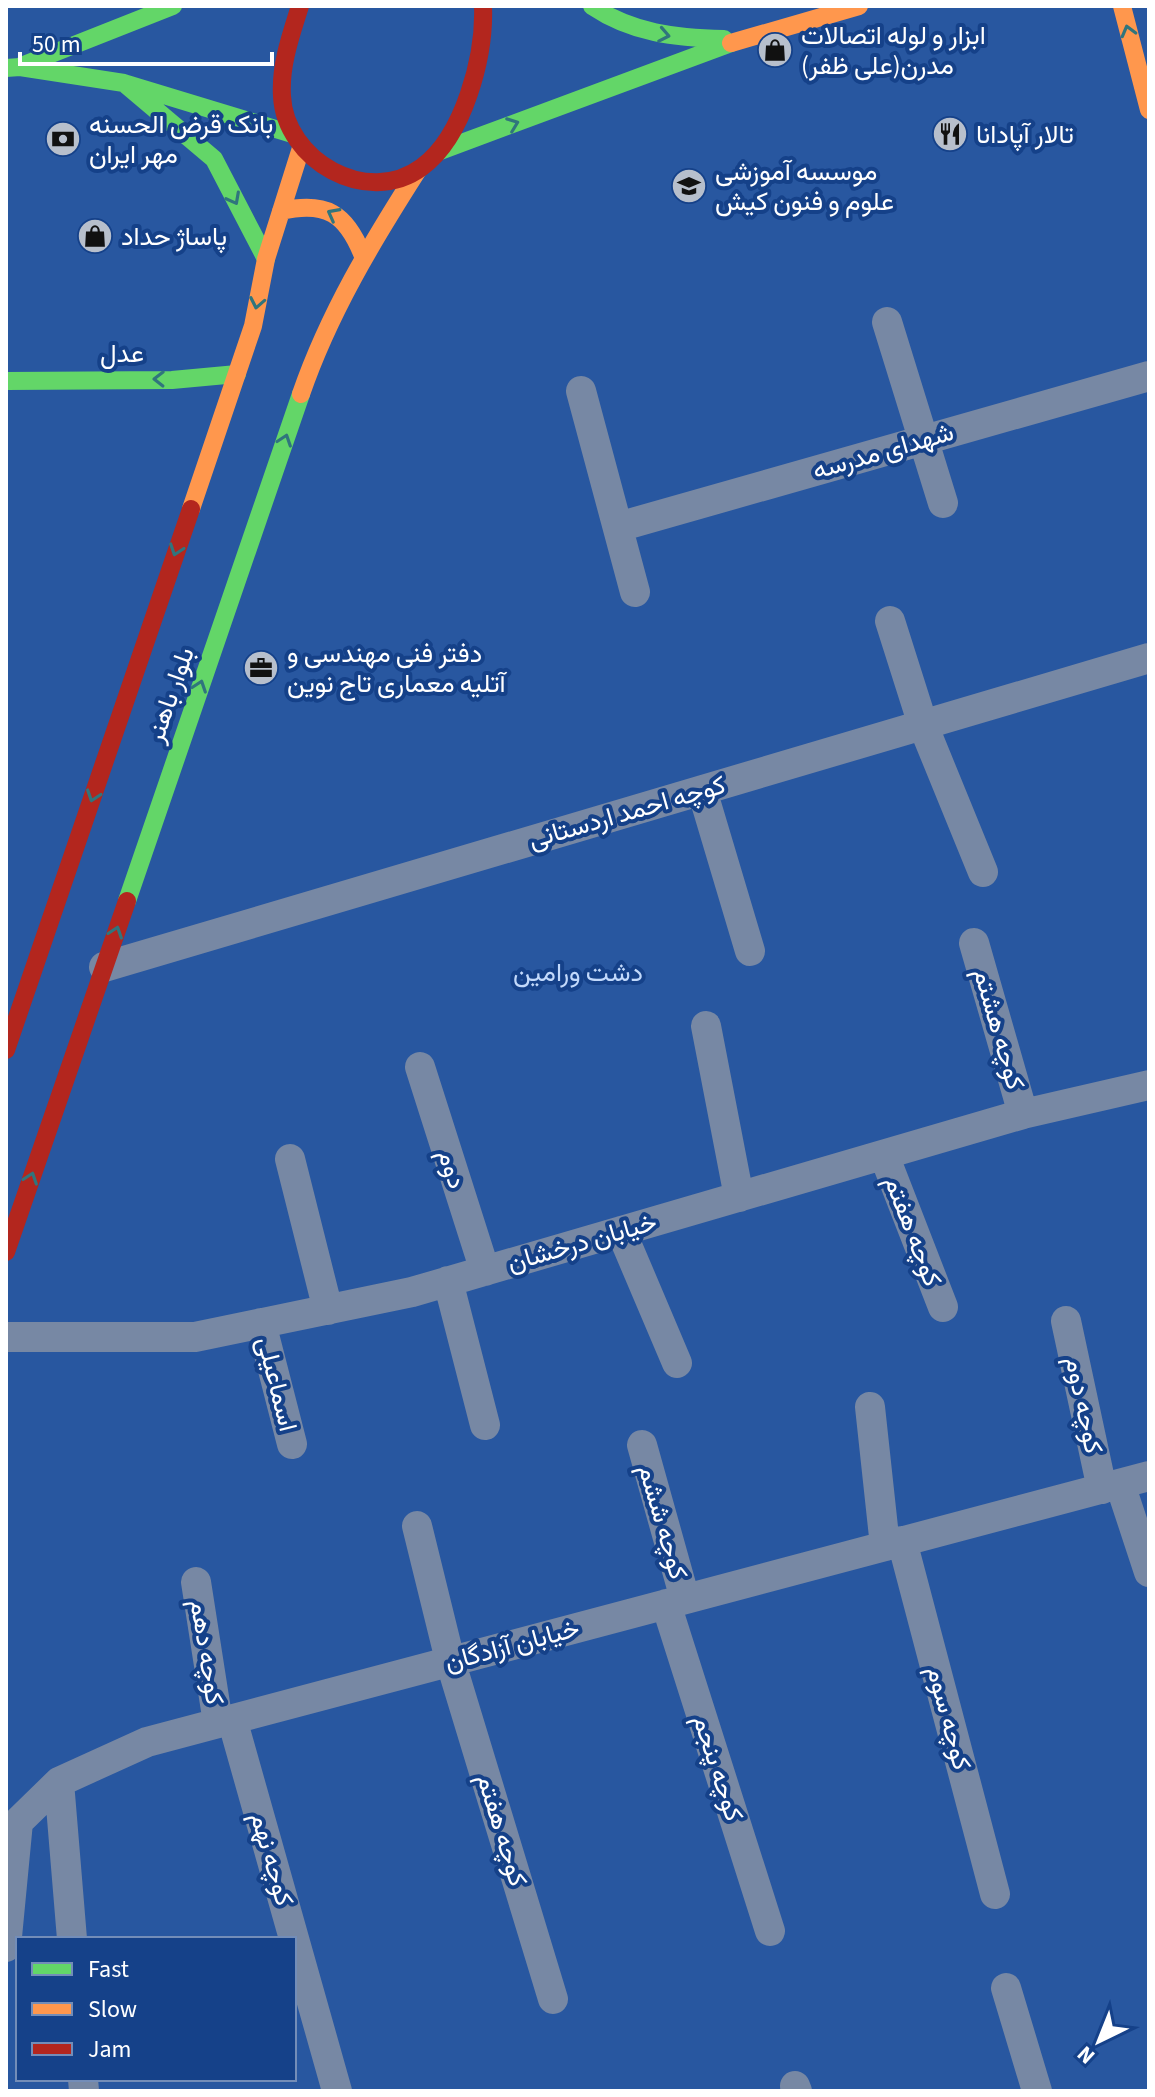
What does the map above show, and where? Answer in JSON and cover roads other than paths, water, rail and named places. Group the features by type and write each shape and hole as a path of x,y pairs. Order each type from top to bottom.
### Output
{"main road":[{"path":"10,66 173,6"},
{"path":"300,6 284,63 283,107 297,141 309,158 333,174 361,182 391,181 418,170 440,151 457,123 469,89 478,57 484,21 483,6"},
{"path":"592,6 605,16 647,31 686,39 741,39"},
{"path":"440,151 741,39 859,6"},
{"path":"1122,6 1149,110"},
{"path":"10,66 124,83 297,141"},
{"path":"124,83 214,159 266,259"},
{"name":"بلوار باهنر","path":"6,1050 253,326 266,259 297,141"},
{"name":"بلوار باهنر","path":"6,1252 318,345 363,256 418,170"},
{"path":"281,211 302,205 324,208 343,218 357,236 363,256"},
{"name":"عدل","path":"6,381 172,380 237,374"}],"street":[{"path":"887,322 943,503"},
{"name":"شهدای مدرسه","path":"618,527 1149,376"},
{"path":"581,391 635,592"},
{"path":"890,621 923,725 983,872"},
{"name":"کوچه احمد اردستانی","path":"104,967 1149,658"},
{"path":"702,790 750,951"},
{"name":"کوچه هشتم","path":"974,943 1023,1114"},
{"path":"706,1026 739,1197"},
{"name":"دوم","path":"420,1067 485,1271"},
{"name":"خیابان درخشان","path":"6,1337 195,1337 412,1292 1023,1114 1149,1085"},
{"name":"کوچه هفتم","path":"884,1155 943,1307"},
{"path":"290,1159 328,1310"},
{"path":"621,1231 677,1363"},
{"path":"448,1281 485,1425"},
{"name":"کوچه دوم","path":"1066,1321 1124,1483 1149,1572"},
{"name":"اسماعیلی","path":"261,1323 292,1444"},
{"name":"کوچه سوم","path":"870,1407 893,1544 995,1894"},
{"name":"کوچه ششم","path":"642,1445 675,1602"},
{"name":"خیابان آزادگان","path":"6,1947 18,1822 59,1782 147,1742 1124,1483"},
{"path":"417,1526 450,1660"},
{"name":"کوچه دهم","path":"196,1582 225,1721"},
{"name":"کوچه پنجم","path":"675,1602 770,1931"},
{"name":"کوچه هفتم","path":"450,1660 553,1999"},
{"name":"کوچه نهم","path":"225,1721 290,1937"},
{"path":"59,1782 72,1937"},
{"name":"کوچه نهم","path":"296,1956 337,2091"},
{"path":"1006,1988 1037,2091"}],"place":[{"name":"ابزار و لوله اتصالات مدرن(علی ظفر)","path":"775,50"},
{"name":"تالار آپادانا","path":"950,134"},
{"name":"بانک قرض الحسنه مهر ایران","path":"63,139"},
{"name":"موسسه آموزشی علوم و فنون کیش","path":"689,186"},
{"name":"پاساژ حداد","path":"95,236"},
{"name":"دفتر فنی مهندسی و آتلیه معماری تاج نوین","path":"261,668"}],"park label":[{"name":"دشت ورامین","path":"578,972"}]}
